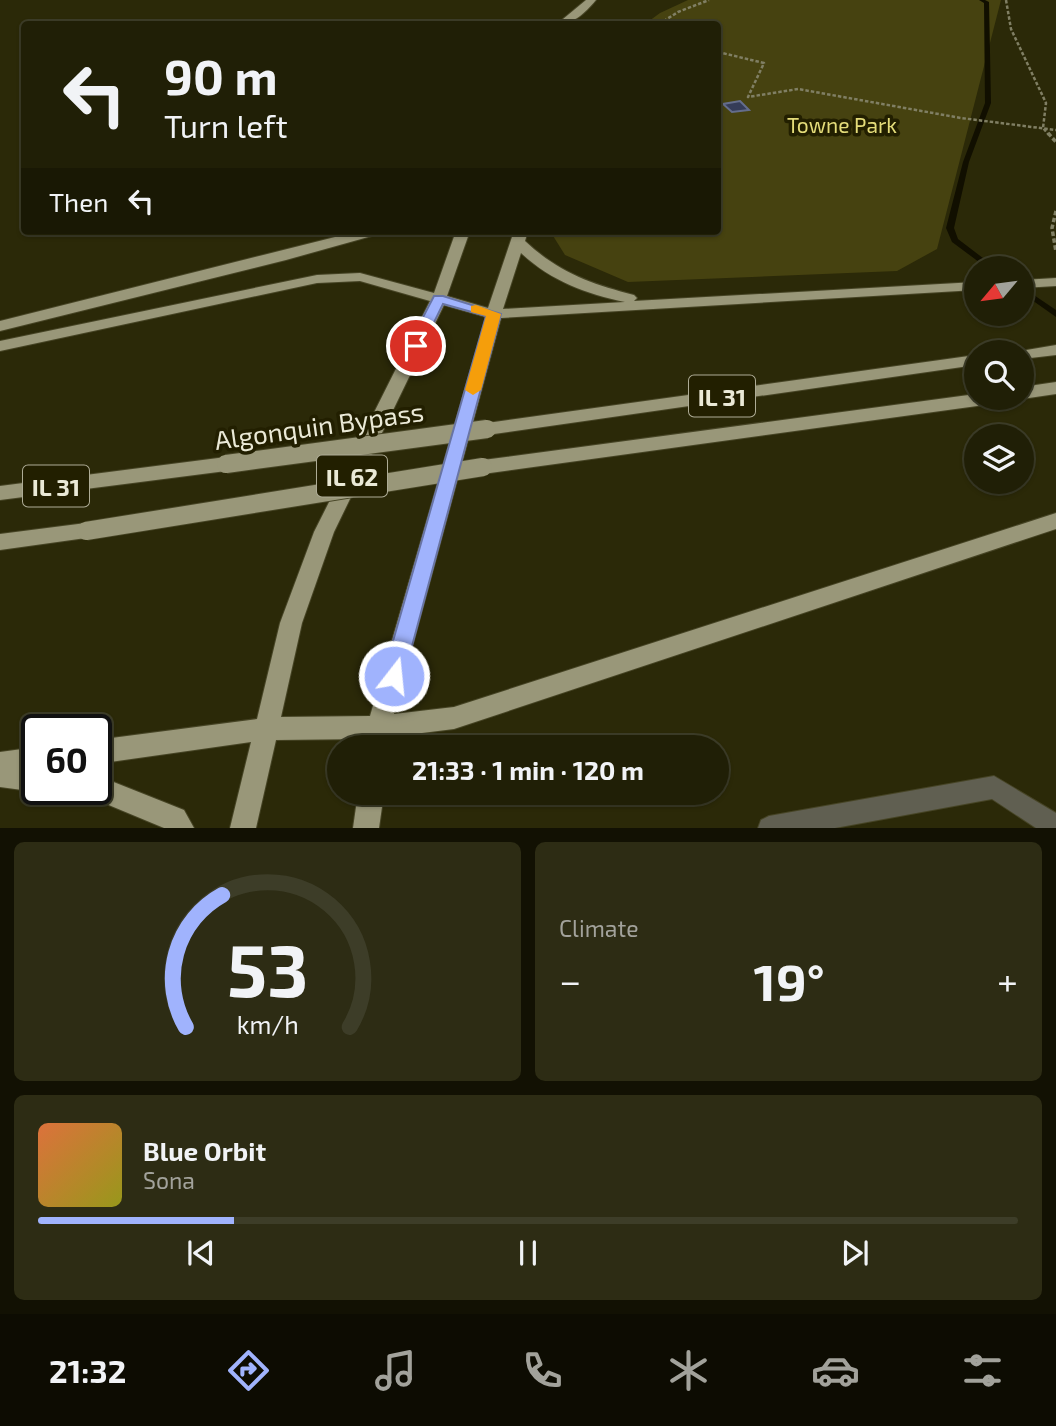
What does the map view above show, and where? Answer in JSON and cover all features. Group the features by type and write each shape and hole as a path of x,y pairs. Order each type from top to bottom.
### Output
{"main road":[{"path":"578,19 591,0"},
{"path":"0,326 268,261 360,235"},
{"name":"IL 62","path":"264,729 291,623 324,532 439,299 462,235"},
{"path":"379,735 494,314 519,236 554,273 592,292 660,304"},
{"path":"0,346 317,279 360,277 494,314 964,286"},
{"path":"1034,283 1056,282"},
{"path":"1034,353 1056,350"},
{"name":"Algonquin Bypass","path":"0,493 487,429 964,362"},
{"path":"1034,391 1056,388"},
{"name":"IL 31","path":"0,542 86,531 482,467 964,402"},
{"path":"386,735 454,718 1056,521"},
{"path":"243,828 264,729"},
{"path":"112,749 264,729 350,735"},
{"path":"0,764 21,761"},
{"path":"0,775 21,778"},
{"path":"112,793 175,819 181,828"},
{"path":"366,828 369,805"}],"lane":[{"path":"769,828 994,787 1056,827"}],"path":[{"path":"664,21 678,12 709,0"},
{"path":"1006,0 1011,29 1045,103 1043,128 1056,142"},
{"path":"721,53 764,63 748,97 798,89 961,118 1056,130"},
{"path":"1056,211 1052,228 1056,252"}],"green space":[{"name":"Towne Park","path":"688,0 1001,0 937,249 897,271 628,282 565,255 552,235 721,235 721,21 649,21"}],"building":[{"path":"740,101 749,110 732,112 723,104"}],"waterway":[{"path":"976,256 955,240 950,228 966,162 988,103 986,2 981,0"},
{"path":"1034,298 1056,314"}],"slow traffic":[{"path":"473,390 494,314 476,309"}],"route":[{"path":"394,676 494,314 439,299 416,346"}]}
